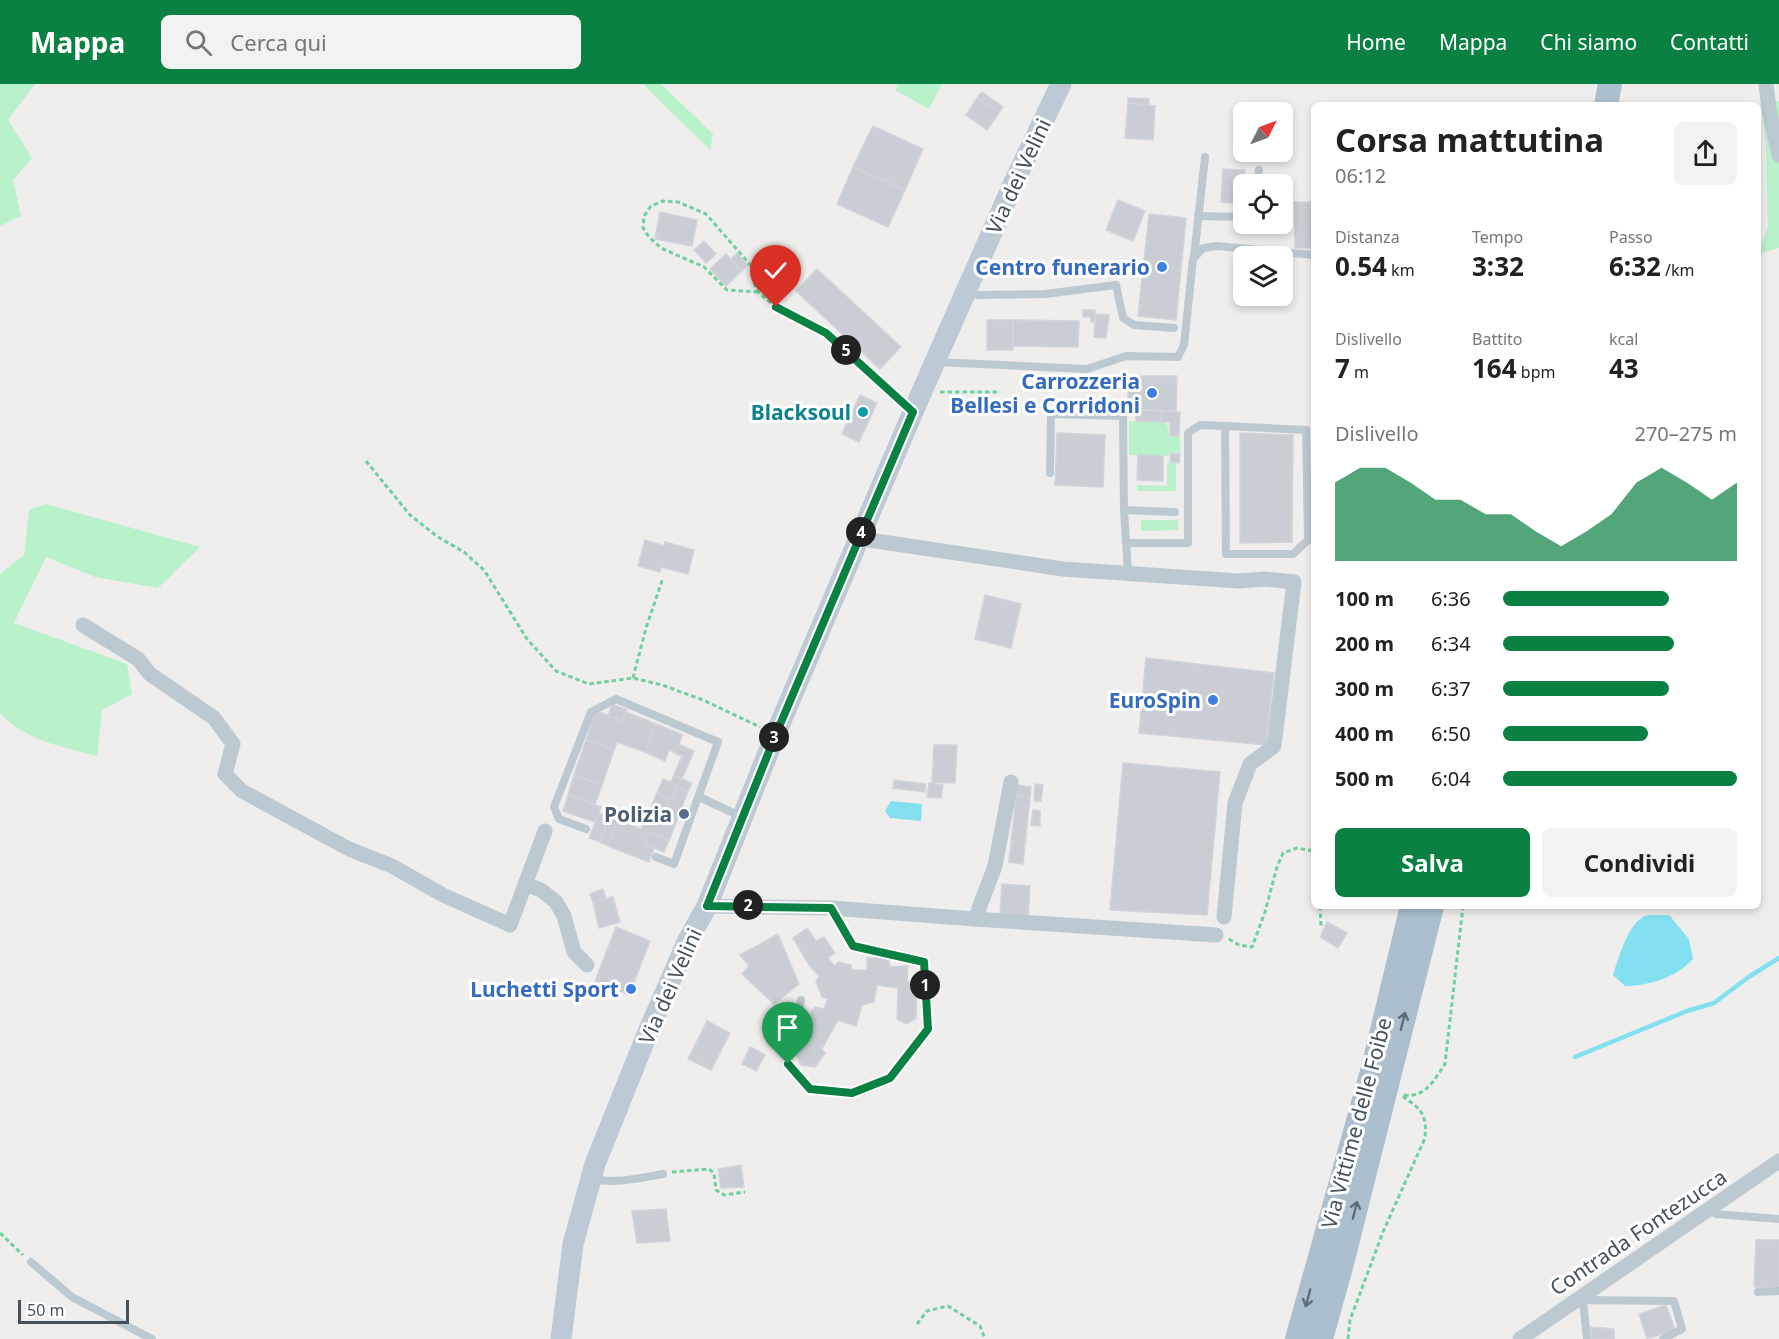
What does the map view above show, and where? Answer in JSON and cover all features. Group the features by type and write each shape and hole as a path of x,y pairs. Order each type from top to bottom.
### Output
{"main road":[{"path":"1607,102 1610,84"},
{"path":"1622,102 1626,84"},
{"name":"Via Vittime delle Foibe","path":"1297,1339 1372,1068 1411,909"},
{"name":"Via Vittime delle Foibe","path":"1321,1339 1431,909"}],"street":[{"name":"Via dei Velini","path":"561,1339 573,1244 595,1164 648,1032 688,940 707,906 741,816 913,412 1015,180 1061,84"},
{"path":"1766,84 1779,155"},
{"path":"860,535 869,540 1063,569 1239,581 1265,579 1294,582 1274,746 1250,764 1235,803 1224,917"},
{"path":"83,625 138,659 150,674 214,718 233,744 225,774 243,791 349,849 392,866 442,895 510,925 545,831"},
{"path":"975,919 994,866 1011,782"},
{"path":"525,884 541,890 556,902 564,916 574,952 587,965"},
{"path":"707,906 831,908 1216,935"},
{"name":"Contrada Fontezucca","path":"1520,1339 1580,1300 1645,1252 1779,1161"}],"lane":[{"path":"936,362 1086,369 1126,356 1178,357 1184,345 1205,157"},
{"path":"1258,174 1259,170"},
{"path":"1198,216 1233,217"},
{"path":"1193,259 1203,248 1217,246 1311,255"},
{"path":"966,291 977,295 1045,294 1116,285 1123,318 1134,325 1174,328"},
{"path":"1050,473 1051,414 1123,416 1124,510 1128,573"},
{"path":"1127,543 1188,543 1188,433 1200,425 1225,426 1306,430 1308,540 1293,554 1226,554 1225,426"},
{"path":"1124,510 1175,512"},
{"path":"586,829 559,819 554,807 591,711 616,699 718,742 674,864 656,857"},
{"path":"699,797 741,816"},
{"path":"801,1000 788,1064 810,1089 852,1093 890,1078 928,1029 924,962 853,946 831,908"},
{"path":"591,1179 622,1180 663,1174"},
{"path":"1709,1210 1716,1215 1779,1219"},
{"path":"31,1262 72,1297 152,1339"},
{"path":"1758,1292 1779,1290"},
{"path":"1587,1339 1580,1300 1674,1301 1682,1329 1663,1339"}],"path":[{"path":"758,292 727,290 704,267 661,248 643,228 644,216 651,206 663,201 678,202 706,214 754,269 753,281 758,292 776,307 826,333 913,412"},
{"path":"924,387 935,392 998,392"},
{"path":"366,461 410,515 438,537 464,552 484,570 527,639 556,671 589,684 633,678 662,685 703,700 776,734"},
{"path":"633,678 646,628 663,578"},
{"path":"1216,935 1239,945 1252,947 1283,854 1297,848 1311,850"},
{"path":"1320,909 1321,927"},
{"path":"1348,1339 1350,1320 1383,1232 1425,1138 1426,1122 1420,1110 1399,1094 1411,1096 1421,1094 1432,1084 1445,1064 1463,909"},
{"path":"663,1174 709,1169 714,1173 716,1190 724,1195 745,1192"},
{"path":"0,1233 31,1262"},
{"path":"917,1324 927,1311 948,1306 980,1326 985,1339"}],"green space":[{"path":"0,84 35,84 8,120 32,158 13,180 21,216 0,226"},
{"path":"643,84 661,84 713,134 710,150"},
{"path":"898,84 942,84 929,109 895,90"},
{"path":"1779,101 1779,248 1761,253 1761,246 1768,227 1766,145 1762,110"},
{"path":"1129,421 1167,424 1170,437 1180,436 1180,453 1169,452 1169,456 1129,455"},
{"path":"1167,463 1176,463 1176,491 1137,491 1137,485 1167,486"},
{"path":"46,504 200,547 158,588 95,577 46,557 14,623 127,664 132,694 102,710 97,756 33,736 21,730 0,713 0,574 24,555 29,510"},
{"path":"1141,520 1178,520 1178,530 1141,531"}],"water":[{"path":"891,801 922,804 921,821 890,818 885,811"},
{"path":"1669,915 1689,939 1693,959 1679,971 1662,979 1625,986 1613,975 1629,934 1639,920 1645,916"}],"building":[{"path":"982,92 1003,107 999,113 977,98"},
{"path":"977,98 999,113 987,130 966,115"},
{"path":"1128,98 1149,99 1149,105 1128,103"},
{"path":"1128,103 1155,106 1153,140 1125,138"},
{"path":"873,126 923,149 905,190 853,167"},
{"path":"853,167 905,190 888,227 837,204"},
{"path":"1223,169 1245,170 1245,174 1233,174 1233,203 1221,202"},
{"path":"1118,200 1145,211 1133,241 1106,230"},
{"path":"1294,202 1311,202 1311,248 1295,248"},
{"path":"660,212 697,220 692,246 655,239"},
{"name":"Centro funerario","path":"1149,214 1186,218 1176,320 1138,316"},
{"path":"704,241 716,254 706,263 694,250"},
{"path":"737,253 748,265 742,271 731,259"},
{"path":"726,254 742,271 726,286 710,269"},
{"path":"817,269 901,347 880,369 796,291"},
{"path":"1083,310 1095,310 1094,322 1091,322 1091,317 1083,317"},
{"path":"1096,314 1109,315 1106,338 1094,337"},
{"path":"987,320 1013,320 1013,350 987,350"},
{"path":"1013,320 1079,321 1078,347 1013,346"},
{"name":"Carrozzeria Bellesi e Corridoni","path":"1129,376 1177,376 1176,411 1127,409"},
{"name":"Blacksoul","path":"860,395 877,403 859,442 842,434"},
{"path":"1136,410 1161,411 1161,422 1136,421"},
{"path":"1161,411 1180,412 1179,436 1170,436 1170,422 1161,422"},
{"path":"1057,433 1105,435 1103,487 1055,485"},
{"path":"1240,433 1293,435 1292,542 1240,543"},
{"path":"1170,453 1180,454 1179,463 1170,462"},
{"path":"1138,455 1163,456 1163,481 1137,480"},
{"path":"645,540 664,546 665,542 694,550 688,574 661,567 660,572 638,566"},
{"path":"985,595 1021,604 1011,648 975,639"},
{"path":"1146,658 1274,673 1266,745 1139,733"},
{"path":"612,704 627,710 622,721 608,716"},
{"path":"596,711 622,721 626,712 656,724 645,752 617,742 614,750 586,740"},
{"path":"656,724 683,735 675,753 669,750 665,761 645,752"},
{"path":"586,740 614,750 602,785 574,775"},
{"path":"679,744 694,751 682,779 674,775 682,756 675,753"},
{"path":"934,745 957,745 955,783 932,782"},
{"path":"1123,763 1220,772 1207,915 1110,910"},
{"path":"574,775 602,785 595,804 568,795"},
{"path":"674,775 692,783 688,791 677,786 671,799 657,793 663,779 671,782"},
{"path":"894,780 926,784 925,792 893,788"},
{"path":"929,783 943,785 941,798 927,797"},
{"path":"1035,784 1043,785 1041,801 1034,801"},
{"path":"1017,785 1031,787 1030,797 1016,795"},
{"path":"677,786 688,791 669,841 650,832 645,844 654,848 649,862 608,846 618,820 641,829 657,793 671,799"},
{"path":"568,795 601,807 595,822 563,811"},
{"path":"1016,795 1030,797 1023,864 1009,862"},
{"path":"1033,810 1040,811 1040,826 1031,825"},
{"path":"599,813 609,817 600,842 589,838"},
{"path":"609,817 618,820 608,846 600,842"},
{"path":"650,832 669,841 664,852 645,844"},
{"path":"1002,884 1030,886 1028,917 1000,915"},
{"path":"603,889 606,898 593,902 590,894"},
{"path":"613,897 620,922 599,928 593,902"},
{"path":"1327,922 1347,933 1338,948 1320,937"},
{"path":"616,927 650,941 629,995 595,981"},
{"path":"807,928 816,941 824,937 835,953 828,958 834,966 839,962 851,965 852,970 867,970 867,958 888,957 890,967 908,966 907,981 917,984 916,1018 906,1024 897,1019 898,988 877,985 874,1002 862,1005 856,1026 838,1020 822,1049 825,1053 815,1067 801,1065 795,1053 802,1037 807,1039 815,1028 804,1021 815,1007 824,1009 828,999 822,997 816,982 819,976 809,965 793,938"},
{"path":"778,934 799,984 774,1004 742,974 749,966 740,955"},
{"path":"707,1021 730,1033 711,1070 688,1059"},
{"path":"750,1047 765,1055 756,1071 742,1064"},
{"path":"741,1165 744,1187 721,1188 718,1169"},
{"path":"666,1209 670,1241 637,1243 632,1211"},
{"path":"1756,1240 1779,1240 1779,1288 1754,1287"},
{"path":"1666,1305 1675,1330 1647,1339 1639,1314"},
{"path":"1591,1327 1614,1329 1614,1339 1591,1339"}],"waterway":[{"path":"1575,1057 1687,1011 1714,1003 1779,958"}],"place":[{"name":"Centro funerario","path":"1162,267"},
{"name":"Carrozzeria Bellesi e Corridoni","path":"1152,393"},
{"name":"Blacksoul","path":"863,412"},
{"name":"EuroSpin","path":"1213,700"},
{"name":"Polizia","path":"684,814"},
{"name":"Luchetti Sport","path":"631,989"}],"route":[{"path":"776,307 826,333 913,412 741,816 707,906 831,908 853,946 924,962 928,1029 890,1078 852,1093 810,1089 788,1064"}]}
